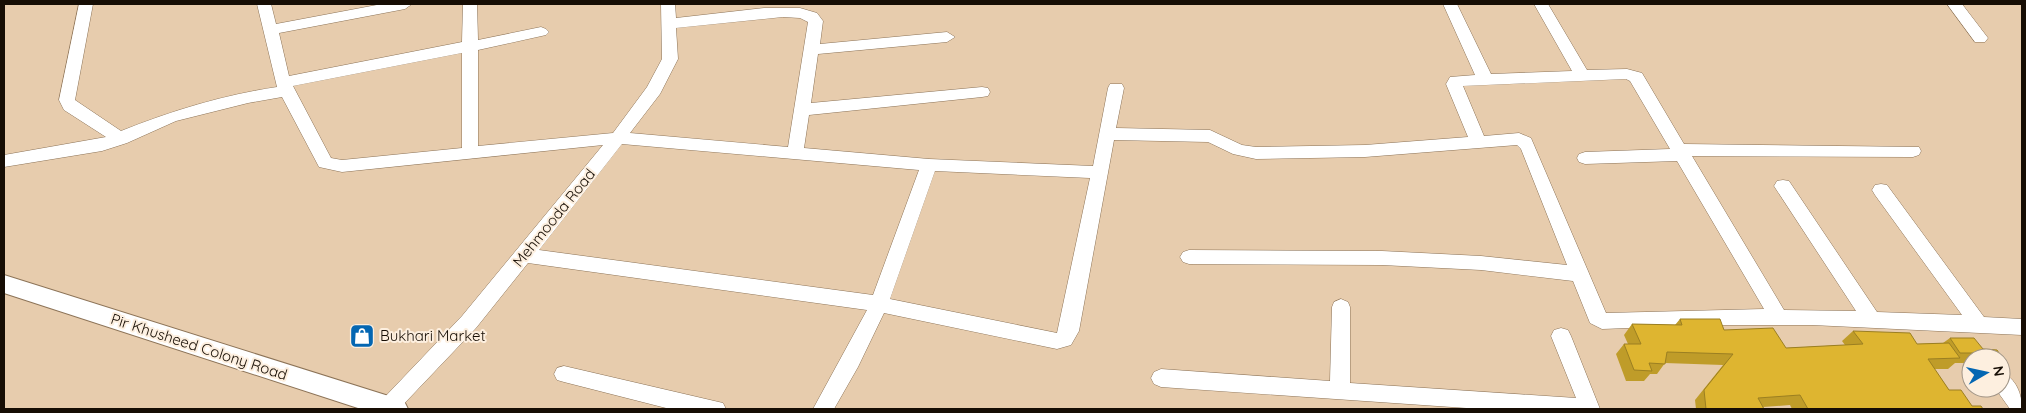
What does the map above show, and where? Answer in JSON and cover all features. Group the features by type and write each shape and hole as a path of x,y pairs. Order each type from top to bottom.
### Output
{"street":[{"path":"86,4 67,100 70,106 120,139"},
{"path":"264,4 285,87 325,163 342,166 618,138 795,155 929,165 1098,172"},
{"path":"270,30 405,4"},
{"path":"470,4 470,154"},
{"name":"Mehmooda Road","path":"391,408 469,322 618,138 654,90 670,60 668,4"},
{"path":"1450,4 1485,79"},
{"path":"1541,4 1583,76"},
{"path":"1954,4 1980,38"},
{"path":"669,24 753,14 806,13 816,21 795,155"},
{"path":"4,161 102,145 120,139 144,127 190,112 285,87 541,32"},
{"path":"812,50 947,37"},
{"path":"1478,141 1454,84 1463,79 1627,74 1636,77 1779,318"},
{"path":"524,255 879,304 1057,341 1064,339 1069,330 1098,172 1116,88"},
{"path":"802,110 982,92"},
{"path":"1107,134 1210,136 1239,150 1256,153 1364,151 1510,139 1525,142 1597,317 1602,321 1691,317 1871,318 1970,329 2022,327"},
{"path":"1585,158 1680,153 1913,151"},
{"path":"823,409 851,361 879,304 929,165"},
{"path":"1783,186 1871,318"},
{"path":"1881,190 1970,329"},
{"path":"1189,256 1382,258 1481,263 1579,274"},
{"name":"Pir Khusheed Colony Road","path":"4,284 391,408"},
{"path":"1340,391 1341,307"},
{"path":"1160,378 1590,409 1561,336"},
{"path":"564,374 684,404 716,409"},
{"path":"2011,396 2021,409"}],"building":[{"path":"1680,319 1720,319 1724,330 1773,328 1786,348 1863,344 1853,331 1910,333 1917,344 1949,343 1960,358 1928,359 1949,390 1961,390 1961,398 1966,398 1972,406 1981,406 1983,409 1808,409 1800,395 1758,398 1764,409 1706,409 1704,390 1733,354 1667,352 1665,364 1649,363 1652,371 1634,370 1624,344 1641,344 1632,324 1682,325"},
{"path":"1950,338 1974,338 1982,348 1961,348 1960,353"}],"place":[{"name":"Bukhari Market","path":"362,336"}]}
